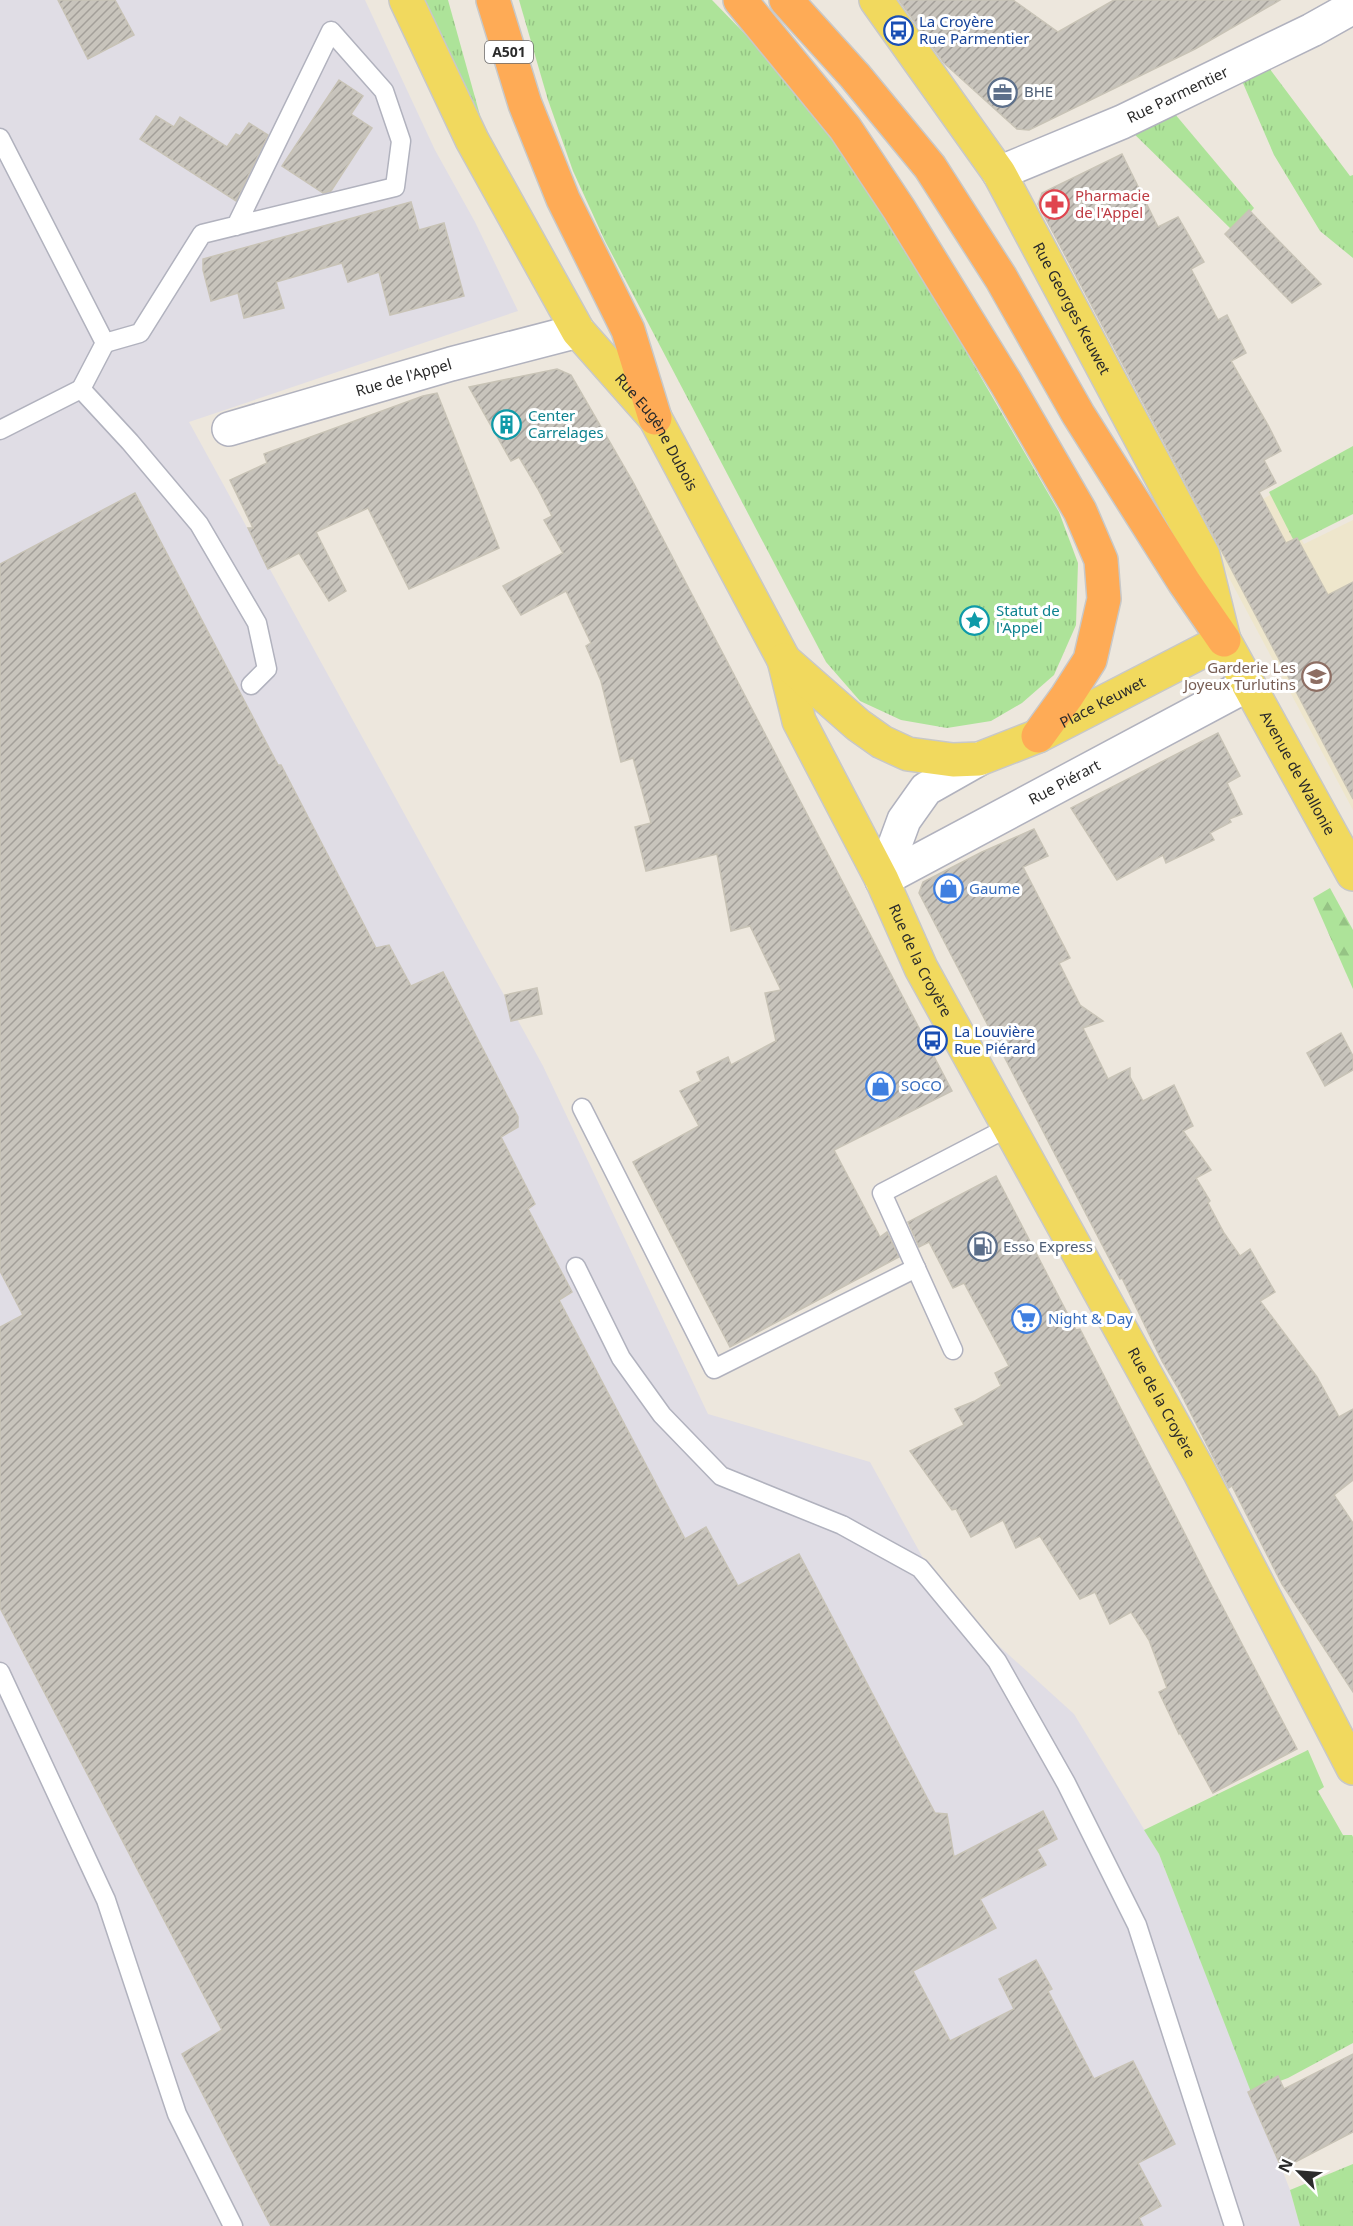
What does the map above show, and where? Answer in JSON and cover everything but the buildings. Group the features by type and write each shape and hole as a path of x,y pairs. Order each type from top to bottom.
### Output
{"highway":[{"name":"A501","path":"493,0 525,104 563,199 628,330 655,418"},
{"path":"786,0 855,76 930,167 1001,278 1078,414 1184,582 1224,640"},
{"path":"743,3 845,128 899,209 1006,383 1080,512 1101,560 1104,599 1090,660 1038,736"}],"main road":[{"name":"Rue Eugène Dubois","path":"406,0 472,140 578,331 655,418 784,660 799,721 882,880"},
{"name":"Rue Georges Keuwet","path":"876,0 999,173 1203,555 1224,640"},
{"name":"Avenue de Wallonie","path":"1224,640 1353,874"},
{"name":"Place Keuwet","path":"784,660 858,725 882,742 908,754 953,760 979,759 1038,736 1224,640"},
{"name":"Rue de la Croyère","path":"882,880 921,968 1199,1471 1353,1768"}],"street":[{"name":"Rue Parmentier","path":"999,173 1122,122 1312,30 1353,7"},
{"name":"Rue de l'Appel","path":"229,429 451,364 578,331"},
{"name":"Rue Piérart","path":"882,880 1247,685"},
{"name":"Place Keuwet","path":"882,880 904,820 926,789 979,759"}],"lane":[{"path":"0,430 81,389 105,344 140,333 202,234 236,226 395,188 401,141 384,91 331,31 236,226"},
{"path":"0,138 105,344"},
{"path":"81,389 130,442 199,524 257,623 267,669 251,685"},
{"path":"582,1108 714,1369 916,1268"},
{"path":"953,1350 882,1193 1009,1127"},
{"path":"576,1267 621,1358 662,1415 721,1476 842,1525 920,1568 997,1661 1066,1783 1137,1925 1233,2226"},
{"path":"0,1672 106,1900 177,2114 233,2226"}],"shaded area":[{"path":"0,0 365,0 435,150 475,222 518,311 189,422 543,1066 708,1414 870,1462 944,1596 1074,1714 1159,1854 1290,2190 1300,2226 0,2226"},
{"name":"Garderie Les Joyeux Turlutins","path":"1274,493 1304,544 1353,520 1353,810 1204,531"}],"green space":[{"path":"421,0 448,0 481,119"},
{"path":"519,0 712,0 780,70 808,104 881,205 1059,512 1078,563 1076,625 1054,675 1022,703 991,721 947,728 901,720 860,701 826,662 605,241 573,171 548,100"},
{"path":"1260,56 1350,176 1353,175 1353,258 1320,231 1274,155 1236,67"},
{"path":"1164,101 1254,208 1234,232 1122,122"},
{"path":"1353,446 1353,514 1295,543 1269,492"},
{"path":"1330,888 1353,930 1353,989 1313,898"},
{"path":"1308,1750 1324,1787 1318,1791 1343,1835 1353,1837 1353,2043 1288,2078 1251,2092 1159,1854 1144,1830"},
{"path":"1353,2164 1353,2226 1300,2226 1290,2190"}],"place":[{"name":"La Croyère Rue Parmentier","path":"898,31"},
{"name":"BHE","path":"1003,92"},
{"name":"Pharmacie de l'Appel","path":"1054,205"},
{"name":"Center Carrelages","path":"507,425"},
{"name":"Statut de l'Appel","path":"975,620"},
{"name":"Garderie Les Joyeux Turlutins","path":"1317,677"},
{"name":"Gaume","path":"948,889"},
{"name":"La Louvière Rue Piérard","path":"933,1041"},
{"name":"SOCO","path":"880,1086"},
{"name":"Esso Express","path":"982,1247"},
{"name":"Night & Day","path":"1027,1319"}]}
